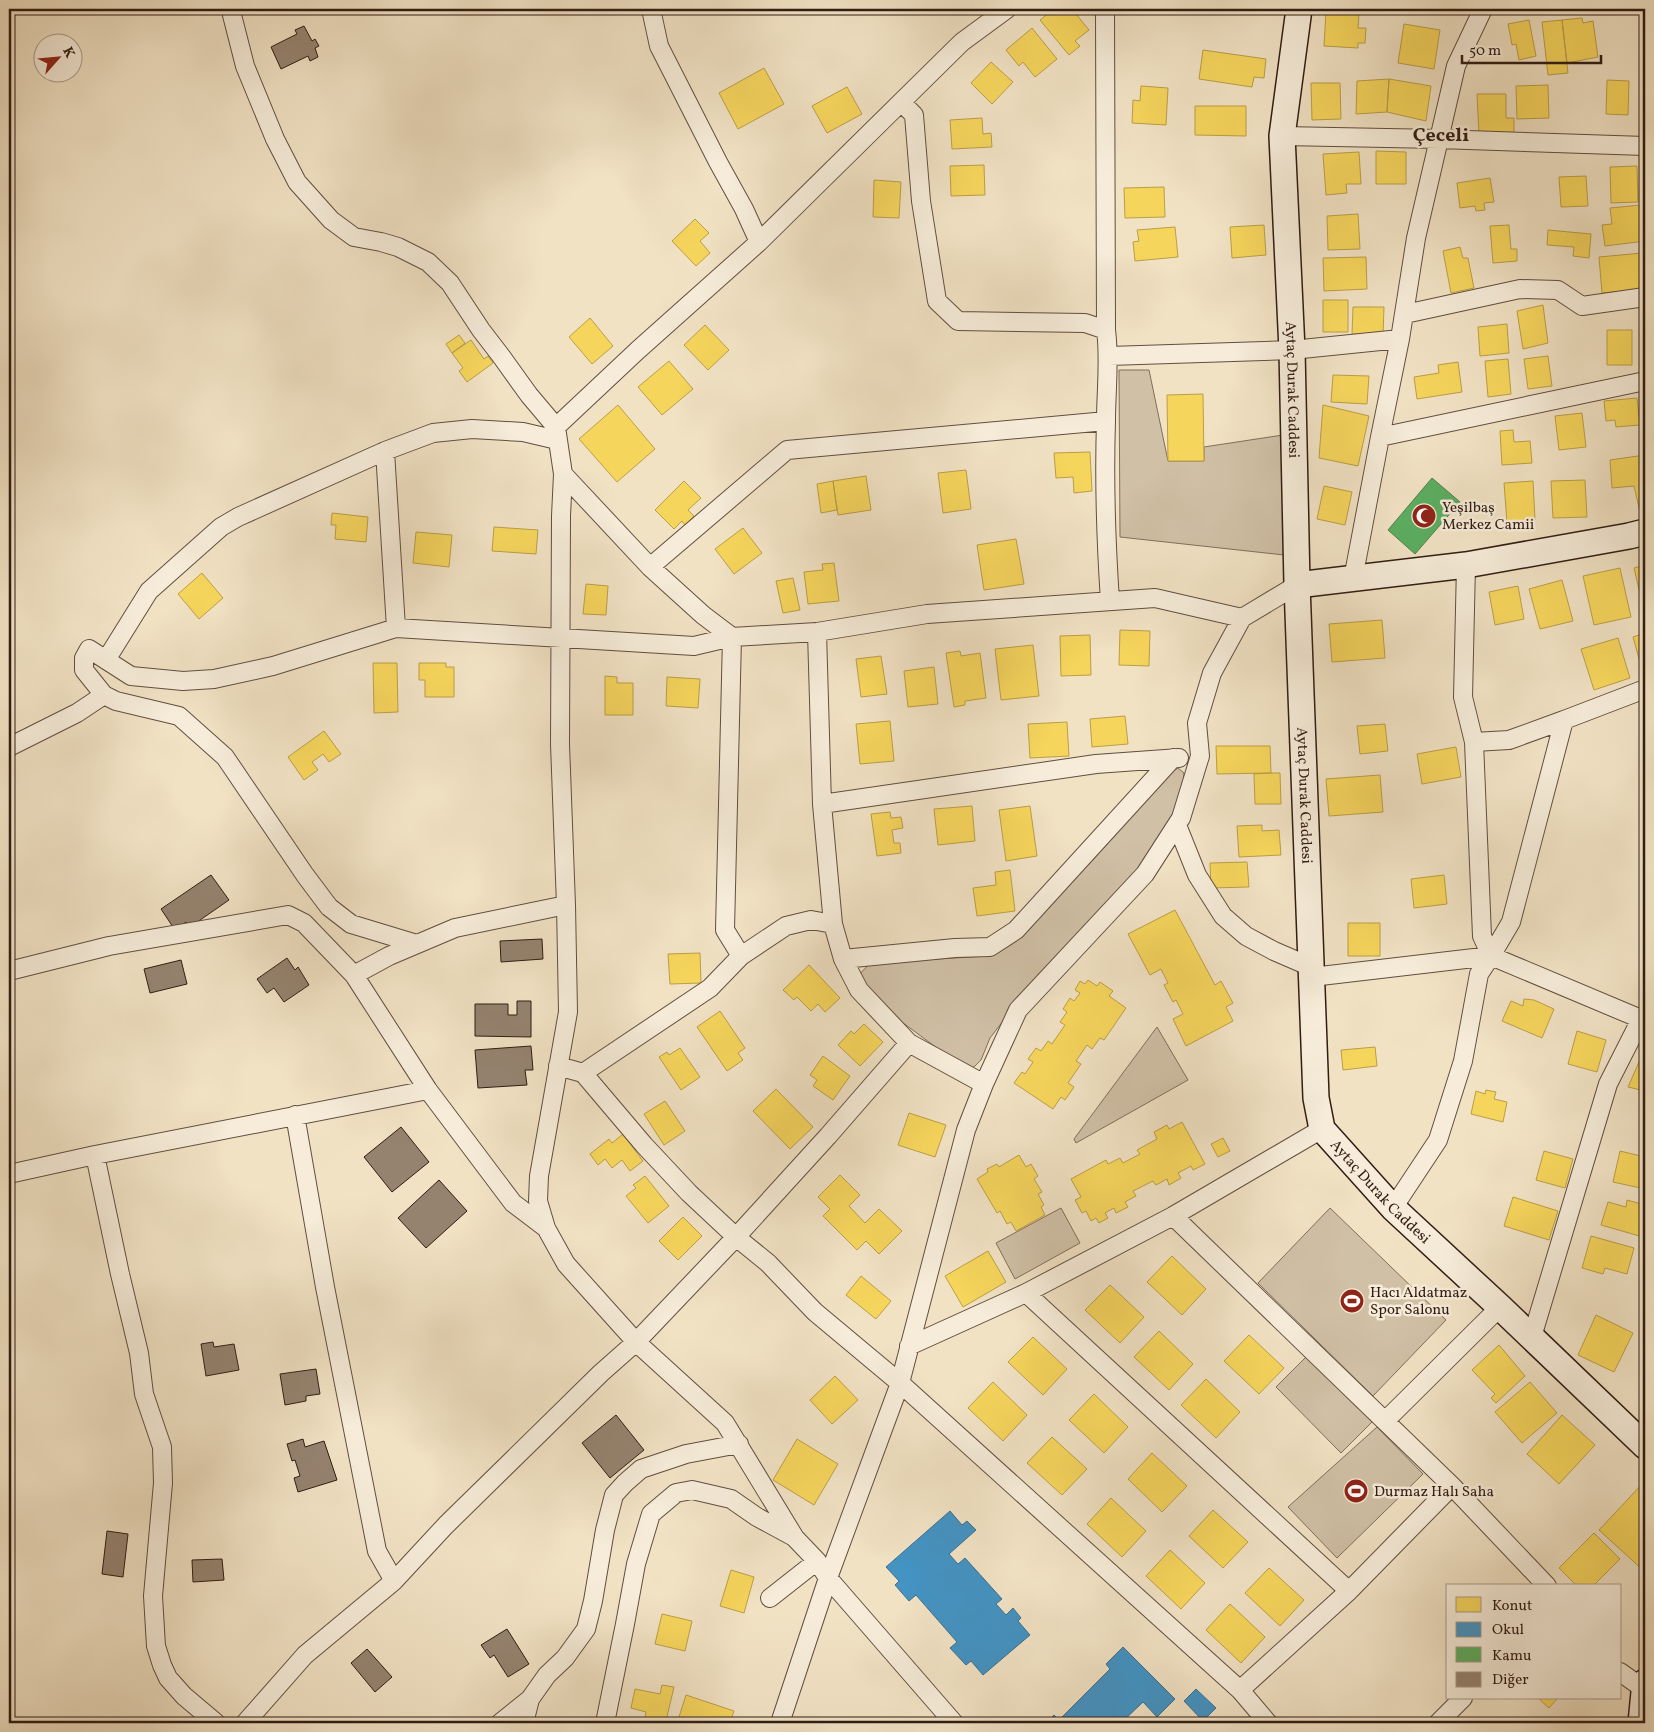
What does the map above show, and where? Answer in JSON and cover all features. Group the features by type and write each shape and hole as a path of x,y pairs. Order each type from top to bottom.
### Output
{"main road":[{"name":"Aytaç Durak Caddesi","path":"1299,9 1282,136 1292,350 1297,584 1316,1098 1322,1129 1393,1208 1532,1337 1645,1446"},
{"path":"1297,584 1466,565 1645,532"},
{"path":"1641,1723 1645,1685"}],"street":[{"path":"233,9 232,15 245,66 275,139 296,182 331,220 354,237 398,247 428,262 450,283 481,330 502,356 556,434 563,474 559,638 560,744 568,1012 539,1176 538,1201 546,1228 566,1264 636,1342 724,1423 739,1444 795,1538 954,1723"},
{"path":"651,9 660,46 759,242"},
{"path":"106,660 149,591 221,527 238,517 385,451 433,433 472,429 556,434 638,350 759,242 962,42 1007,9"},
{"path":"1105,9 1106,330 1109,356 1106,421 1106,547 1110,601"},
{"path":"1353,579 1405,314 1416,238 1456,66 1483,9"},
{"path":"901,102 914,115 921,201 937,301 958,320 1085,323 1106,330"},
{"path":"1282,136 1645,146"},
{"path":"1405,314 1520,289 1558,290 1582,306 1645,296"},
{"path":"1109,356 1292,350 1400,339"},
{"path":"1380,437 1645,381"},
{"path":"650,567 788,450 1106,421"},
{"path":"385,451 396,628"},
{"path":"563,474 650,567 703,615 732,637"},
{"path":"1466,565 1463,697 1474,742 1482,936 1491,956"},
{"path":"780,1723 828,1578 900,1383 966,1130 984,1084 1018,1010 1145,874 1181,818 1200,756 1197,723 1212,674 1242,618 1297,584"},
{"path":"417,944 351,924 329,907 305,875 225,756 179,716 116,701 104,695 84,670 84,658 89,649 131,676 183,681 214,679 273,666 396,628 637,641 694,646 732,637 817,632 927,614 1155,598 1242,618"},
{"path":"817,632 822,804 833,924 843,959 859,990 909,1043 984,1084"},
{"path":"732,637 725,930 741,956"},
{"path":"1474,742 1509,740 1645,688"},
{"path":"9,747 77,713 104,695"},
{"path":"1393,1208 1438,1140 1463,1061 1479,974 1511,922 1564,720"},
{"path":"822,804 1096,764 1200,756"},
{"path":"843,959 956,948 990,947 1016,930 1173,758"},
{"path":"1177,825 1197,875 1223,916 1246,936 1311,972 1491,956 1643,1020 1608,1084 1532,1337"},
{"path":"354,975 417,944 455,928 566,905"},
{"path":"9,971 109,946 288,915 304,923 354,975 428,1090 513,1203 546,1228"},
{"path":"583,1073 710,988 741,956 786,926 811,920 833,924"},
{"path":"245,1723 305,1655 394,1581 446,1525 601,1373 636,1342 736,1237 909,1043"},
{"path":"558,1066 583,1073 670,1172 736,1237 768,1263 815,1312 900,1383 1240,1690 1268,1723"},
{"path":"9,1174 95,1155 428,1090"},
{"path":"295,1115 325,1287 377,1551 394,1581"},
{"path":"909,1346 1026,1293 1173,1216 1322,1129"},
{"path":"95,1155 139,1353 144,1394 162,1447 163,1483 153,1596 156,1646 168,1678 184,1696 216,1723"},
{"path":"1173,1216 1452,1486 1545,1584"},
{"path":"1026,1293 1349,1591"},
{"path":"1385,1421 1500,1307"},
{"path":"500,1723 530,1699 547,1676 565,1658 586,1629 594,1601 605,1530 614,1495 641,1470 686,1454 739,1444"},
{"path":"1240,1690 1349,1591 1452,1486"},
{"path":"605,1723 626,1624 636,1564 652,1514 676,1493 692,1490 731,1499 757,1517 795,1538"},
{"path":"770,1598 816,1561"},
{"path":"1622,1673 1645,1685"},
{"path":"524,1723 530,1699"},
{"path":"1438,1723 1460,1700"}],"shaded area":[{"path":"1119,370 1149,370 1168,461 1204,461 1204,447 1283,435 1284,555 1120,537"},
{"path":"1178,768 1184,773 1183,787 1178,803 1167,828 1144,867 1013,1008 990,1038 981,1060 969,1070 891,1014 858,976 870,963 988,956 1003,949 1090,863 1173,771"},
{"path":"1157,1027 1188,1080 1076,1143 1074,1139"},
{"path":"1061,1208 1080,1243 1015,1279 996,1243"},
{"name":"Hacı Aldatmaz Spor Salonu","path":"1330,1208 1446,1320 1373,1396 1258,1283"},
{"path":"1307,1356 1372,1422 1341,1453 1276,1387"},
{"name":"Durmaz Halı Saha","path":"1377,1427 1423,1474 1337,1558 1288,1507"}],"building: Konut":[{"path":"1054,9 1072,9 1089,30 1075,41 1080,46 1069,55 1040,20"},
{"path":"1326,12 1359,14 1358,28 1366,28 1365,43 1358,43 1358,48 1324,46"},
{"path":"1582,18 1583,23 1593,21 1598,57 1567,63 1562,20"},
{"path":"1529,20 1536,56 1519,60 1516,44 1512,45 1508,24"},
{"path":"1562,20 1568,73 1548,75 1542,22"},
{"path":"1404,24 1440,30 1434,69 1398,63"},
{"path":"1032,28 1057,59 1035,77 1023,62 1019,66 1006,50"},
{"path":"1203,50 1266,59 1264,78 1254,77 1252,87 1199,79"},
{"path":"991,62 1013,82 992,104 971,83"},
{"path":"764,68 784,104 738,129 719,93"},
{"path":"1389,79 1387,112 1356,114 1357,81"},
{"path":"1389,79 1431,86 1426,121 1387,112"},
{"path":"1607,80 1629,81 1628,115 1606,114"},
{"path":"1311,83 1340,83 1341,119 1312,120"},
{"path":"1548,85 1549,118 1517,119 1516,86"},
{"path":"1141,86 1168,88 1166,125 1132,123 1133,100 1140,101"},
{"path":"1643,86 1645,86 1645,121"},
{"path":"847,87 862,114 827,133 812,106"},
{"path":"1477,94 1506,94 1506,118 1514,118 1514,135 1479,134"},
{"path":"1195,106 1246,106 1246,136 1195,135"},
{"path":"982,118 983,134 991,133 992,147 952,149 950,120"},
{"path":"1376,151 1406,152 1406,184 1376,184"},
{"path":"1359,152 1361,184 1346,184 1347,193 1326,195 1323,154"},
{"path":"984,165 985,195 951,196 950,166"},
{"path":"1637,166 1638,202 1611,203 1610,167"},
{"path":"1586,176 1588,206 1561,207 1559,177"},
{"path":"1490,178 1494,202 1484,203 1485,210 1476,211 1475,206 1460,208 1457,183"},
{"path":"874,180 901,182 899,218 873,217"},
{"path":"1164,187 1165,217 1125,218 1124,188"},
{"path":"1641,205 1645,241 1605,246 1602,225 1612,224 1610,208"},
{"path":"1358,214 1360,249 1328,250 1327,216"},
{"path":"695,219 709,233 700,241 710,253 696,266 672,241"},
{"path":"1264,225 1266,255 1232,258 1230,227"},
{"path":"1509,225 1511,249 1517,249 1517,261 1493,263 1490,226"},
{"path":"1175,227 1178,257 1135,261 1133,242 1139,241 1137,230"},
{"path":"1548,230 1591,234 1589,258 1573,256 1574,247 1547,245"},
{"path":"1460,247 1463,258 1468,258 1474,288 1451,293 1443,251"},
{"path":"1642,253 1645,289 1602,293 1599,257"},
{"path":"1366,257 1367,289 1324,291 1323,258"},
{"path":"1323,300 1348,300 1348,332 1323,332"},
{"path":"1543,305 1548,343 1523,349 1517,311"},
{"path":"1353,307 1384,307 1383,335 1352,334"},
{"path":"590,318 613,346 592,364 569,337"},
{"path":"1507,324 1509,353 1480,356 1478,327"},
{"path":"705,325 729,350 708,370 684,345"},
{"path":"1607,330 1632,330 1632,365 1607,365"},
{"path":"459,335 465,343 452,353 446,344"},
{"path":"471,340 484,359 488,356 493,363 467,382 459,371 463,368 452,353"},
{"path":"1548,356 1552,386 1528,389 1524,359"},
{"path":"1508,359 1511,394 1488,397 1485,361"},
{"path":"669,361 693,389 662,415 638,387"},
{"path":"1458,362 1462,392 1417,399 1414,377 1439,373 1438,365"},
{"path":"1333,375 1369,376 1367,404 1331,402"},
{"path":"1203,394 1204,461 1168,461 1167,395"},
{"path":"1637,398 1640,425 1616,427 1615,420 1606,421 1604,401"},
{"path":"618,405 655,449 617,482 579,439"},
{"path":"1323,405 1369,416 1358,466 1319,458"},
{"path":"1582,413 1586,447 1559,450 1555,416"},
{"path":"1513,430 1514,442 1530,441 1532,463 1502,465 1500,431"},
{"path":"1090,452 1092,491 1074,493 1073,477 1056,478 1054,453"},
{"path":"1645,455 1645,511 1640,512 1634,486 1612,488 1610,460"},
{"path":"966,470 971,509 943,513 938,473"},
{"path":"866,476 871,510 838,515 833,481"},
{"path":"1585,480 1587,517 1553,518 1551,481"},
{"path":"684,481 701,498 688,510 694,516 685,525 682,521 674,529 655,510"},
{"path":"833,481 837,510 821,513 817,484"},
{"path":"1533,481 1535,520 1507,522 1504,483"},
{"path":"1324,486 1352,492 1345,525 1317,519"},
{"path":"332,513 368,517 366,542 335,539 336,525 331,525"},
{"path":"494,527 538,530 536,554 492,551"},
{"path":"743,528 762,553 734,574 715,549"},
{"path":"416,532 452,535 449,567 413,563"},
{"path":"1016,539 1024,584 984,590 977,545"},
{"path":"834,563 839,601 808,604 804,572 823,570 822,564"},
{"path":"1645,565 1645,615 1634,568"},
{"path":"1620,568 1631,617 1594,625 1583,576"},
{"path":"202,573 223,598 199,619 178,594"},
{"path":"793,578 800,610 783,613 776,581"},
{"path":"1562,580 1573,621 1540,629 1529,589"},
{"path":"586,584 608,586 606,615 583,614"},
{"path":"1518,586 1524,619 1495,625 1489,592"},
{"path":"1382,620 1385,658 1332,662 1329,624"},
{"path":"1120,630 1150,631 1149,666 1119,665"},
{"path":"1645,633 1645,680 1633,637"},
{"path":"1090,635 1091,675 1061,676 1060,636"},
{"path":"1618,638 1630,678 1594,690 1581,649"},
{"path":"1033,645 1039,696 1001,700 995,649"},
{"path":"960,651 961,656 980,653 986,698 965,701 965,705 954,707 946,653"},
{"path":"881,656 887,694 861,697 856,659"},
{"path":"373,663 397,663 398,712 374,713"},
{"path":"419,663 446,663 446,667 454,667 454,697 425,697 425,680 419,680"},
{"path":"934,667 938,704 908,707 904,671"},
{"path":"605,676 617,677 617,683 633,683 633,715 605,715"},
{"path":"667,677 700,679 698,708 666,706"},
{"path":"1125,716 1128,744 1092,747 1090,719"},
{"path":"890,721 894,761 860,764 856,724"},
{"path":"1067,722 1069,756 1030,758 1028,724"},
{"path":"1385,724 1388,751 1360,754 1357,726"},
{"path":"324,731 341,754 329,762 323,754 312,762 318,770 304,780 288,757"},
{"path":"1216,746 1270,746 1271,773 1217,774"},
{"path":"1456,747 1461,777 1422,784 1417,754"},
{"path":"1280,773 1281,804 1255,804 1254,774"},
{"path":"1380,775 1383,812 1329,816 1326,779"},
{"path":"972,806 975,841 938,845 934,809"},
{"path":"1030,806 1037,856 1006,861 999,810"},
{"path":"890,812 891,818 901,817 903,828 892,830 894,843 900,843 901,853 877,856 871,814"},
{"path":"1262,825 1262,831 1279,830 1281,855 1239,857 1237,826"},
{"path":"1247,862 1249,887 1211,888 1210,863"},
{"path":"1010,870 1015,911 977,916 973,888 996,885 995,872"},
{"path":"1444,875 1447,904 1414,908 1411,879"},
{"path":"1175,910 1215,985 1221,981 1233,1003 1226,1007 1233,1021 1186,1046 1173,1019 1183,1014 1176,1000 1173,1002 1164,985 1168,983 1161,969 1150,975 1128,934"},
{"path":"1348,923 1380,923 1380,956 1348,956"},
{"path":"700,953 701,983 670,984 668,954"},
{"path":"809,965 840,998 825,1012 818,1004 811,1011 797,997 794,1000 783,990"},
{"path":"1088,980 1097,986 1100,982 1113,991 1109,996 1126,1008 1104,1040 1100,1038 1092,1049 1087,1045 1076,1061 1081,1064 1068,1083 1074,1087 1065,1100 1061,1097 1053,1109 1014,1083 1022,1072 1025,1074 1033,1062 1028,1059 1036,1048 1041,1051 1048,1041 1052,1044 1065,1025 1060,1022 1067,1012 1063,1009 1070,998 1074,1001 1080,993 1075,990 1080,981 1085,984"},
{"path":"1524,999 1534,1000 1554,1009 1542,1038 1502,1021 1511,1001 1523,1006"},
{"path":"720,1011 745,1048 738,1053 743,1060 727,1071 697,1027"},
{"path":"864,1024 883,1042 860,1066 838,1045 851,1031 854,1034"},
{"path":"1577,1031 1606,1040 1597,1072 1568,1064"},
{"path":"1375,1047 1377,1066 1343,1070 1341,1050"},
{"path":"680,1048 700,1077 681,1090 659,1057 667,1052 669,1055"},
{"path":"1643,1053 1645,1054 1645,1091 1628,1087"},
{"path":"823,1056 850,1076 833,1100 813,1086 817,1080 810,1075"},
{"path":"776,1089 813,1127 790,1149 753,1111"},
{"path":"1486,1090 1496,1092 1494,1099 1507,1102 1503,1122 1471,1114 1476,1091 1485,1094"},
{"path":"665,1101 685,1131 664,1145 644,1114"},
{"path":"909,1113 946,1125 935,1157 898,1145"},
{"path":"1182,1122 1205,1164 1193,1170 1191,1166 1178,1173 1181,1178 1169,1185 1167,1179 1156,1185 1153,1181 1133,1191 1136,1196 1125,1202 1128,1207 1116,1213 1114,1208 1105,1213 1108,1218 1099,1223 1096,1218 1091,1221 1086,1211 1082,1213 1075,1200 1081,1197 1071,1179 1106,1160 1108,1164 1120,1158 1123,1163 1140,1154 1137,1150 1157,1139 1154,1132 1167,1125 1169,1129"},
{"path":"623,1134 643,1161 630,1171 622,1160 612,1168 605,1159 598,1165 590,1154 609,1139 612,1143"},
{"path":"1223,1138 1230,1151 1218,1157 1211,1144"},
{"path":"1544,1151 1573,1159 1565,1188 1536,1180"},
{"path":"1620,1151 1645,1157 1645,1189 1613,1182"},
{"path":"1019,1155 1026,1167 1031,1164 1038,1176 1034,1179 1042,1192 1038,1194 1044,1205 1041,1207 1045,1215 1016,1231 1011,1222 1007,1224 1000,1211 997,1213 977,1179 988,1172 987,1169 997,1164 999,1167"},
{"path":"840,1175 860,1195 849,1206 865,1223 879,1209 902,1231 879,1254 866,1241 857,1250 823,1216 830,1209 818,1197"},
{"path":"645,1176 669,1206 648,1223 626,1196 636,1188 633,1185"},
{"path":"1513,1197 1558,1211 1549,1240 1504,1226"},
{"path":"1627,1200 1645,1205 1643,1237 1601,1225 1608,1202 1626,1207"},
{"path":"683,1217 702,1236 678,1260 659,1241"},
{"path":"1591,1236 1634,1248 1627,1274 1605,1268 1603,1274 1582,1268"},
{"path":"988,1251 1006,1282 963,1307 945,1276"},
{"path":"1172,1256 1206,1289 1182,1315 1147,1282"},
{"path":"861,1276 891,1301 876,1319 846,1295"},
{"path":"1110,1285 1144,1317 1120,1343 1085,1310"},
{"path":"1596,1315 1633,1333 1614,1372 1578,1355"},
{"path":"1159,1331 1193,1364 1169,1390 1134,1357"},
{"path":"1249,1335 1284,1368 1259,1394 1224,1361"},
{"path":"1033,1337 1067,1369 1043,1395 1008,1362"},
{"path":"1499,1345 1525,1376 1496,1403 1491,1398 1495,1394 1472,1370"},
{"path":"835,1376 858,1400 832,1424 810,1400"},
{"path":"1206,1379 1240,1412 1216,1438 1181,1405"},
{"path":"993,1382 1027,1415 1003,1441 968,1408"},
{"path":"1530,1382 1557,1413 1522,1443 1495,1412"},
{"path":"1094,1394 1128,1427 1104,1453 1069,1420"},
{"path":"1562,1415 1595,1445 1559,1484 1527,1454"},
{"path":"1052,1437 1087,1469 1062,1495 1027,1463"},
{"path":"797,1439 838,1464 814,1505 773,1480"},
{"path":"1152,1453 1187,1486 1162,1512 1128,1479"},
{"path":"1645,1483 1645,1572 1599,1530"},
{"path":"1111,1498 1146,1531 1122,1557 1087,1524"},
{"path":"1213,1510 1248,1542 1223,1568 1189,1536"},
{"path":"1594,1533 1620,1559 1595,1584 1575,1584 1559,1568"},
{"path":"1170,1550 1205,1583 1181,1609 1146,1576"},
{"path":"1269,1568 1304,1600 1280,1626 1245,1593"},
{"path":"731,1570 754,1577 744,1613 720,1606"},
{"path":"1230,1604 1265,1637 1241,1663 1206,1630"},
{"path":"662,1614 692,1621 685,1651 655,1644"},
{"path":"662,1685 674,1687 666,1721 645,1717 646,1712 631,1708 635,1689 660,1694"},
{"path":"686,1695 734,1711 731,1719 735,1720 734,1723 686,1723 678,1720"},
{"path":"1540,1700 1556,1700 1549,1708"}],"building: Okul":[{"path":"950,1511 962,1525 967,1521 976,1530 949,1554 958,1564 965,1558 1002,1599 996,1604 1006,1615 1013,1608 1021,1618 1018,1621 1030,1635 983,1675 971,1661 966,1665 950,1648 957,1642 916,1595 909,1601 895,1585 899,1581 886,1567"},
{"path":"1123,1647 1175,1699 1157,1717 1143,1702 1121,1723 1046,1723 1054,1715 1059,1720 1110,1669 1106,1664"},
{"path":"1196,1689 1216,1708 1203,1721 1184,1701"}],"building: Kamu":[{"name":"Yeşilbaş Merkez Camii","path":"1432,478 1460,502 1415,554 1388,530"}],"building: Diğer":[{"path":"304,26 312,41 315,39 319,46 315,48 318,57 310,61 308,56 281,69 271,47 297,34 295,30"},
{"path":"211,875 229,900 190,927 186,922 175,930 161,909"},
{"path":"542,939 543,959 501,962 500,941"},
{"path":"287,958 295,970 298,967 309,985 284,1002 274,988 267,993 257,979"},
{"path":"181,960 187,984 150,993 144,969"},
{"path":"517,1001 531,1001 531,1037 475,1036 475,1004 508,1004 508,1015 517,1015"},
{"path":"531,1046 533,1070 525,1070 527,1085 478,1088 475,1050"},
{"path":"401,1127 429,1162 392,1192 364,1157"},
{"path":"439,1180 467,1211 426,1248 398,1218"},
{"path":"213,1342 214,1347 234,1344 239,1370 206,1376 201,1344"},
{"path":"316,1369 320,1394 306,1396 306,1401 285,1405 280,1374"},
{"path":"616,1415 644,1450 610,1478 582,1443"},
{"path":"303,1439 305,1447 324,1441 337,1480 298,1492 294,1478 300,1476 295,1460 292,1461 287,1444"},
{"path":"107,1531 128,1534 123,1577 102,1574"},
{"path":"222,1559 224,1580 193,1582 192,1560"},
{"path":"507,1629 529,1664 508,1677 494,1655 490,1658 481,1645"},
{"path":"367,1649 392,1677 375,1692 351,1663"}],"place":[{"name":"Yeşilbaş Merkez Camii","path":"1424,516"},
{"name":"Hacı Aldatmaz Spor Salonu","path":"1352,1301"},
{"name":"Durmaz Halı Saha","path":"1356,1491"}],"district":[{"name":"Çeceli","path":"1441,134"}]}
